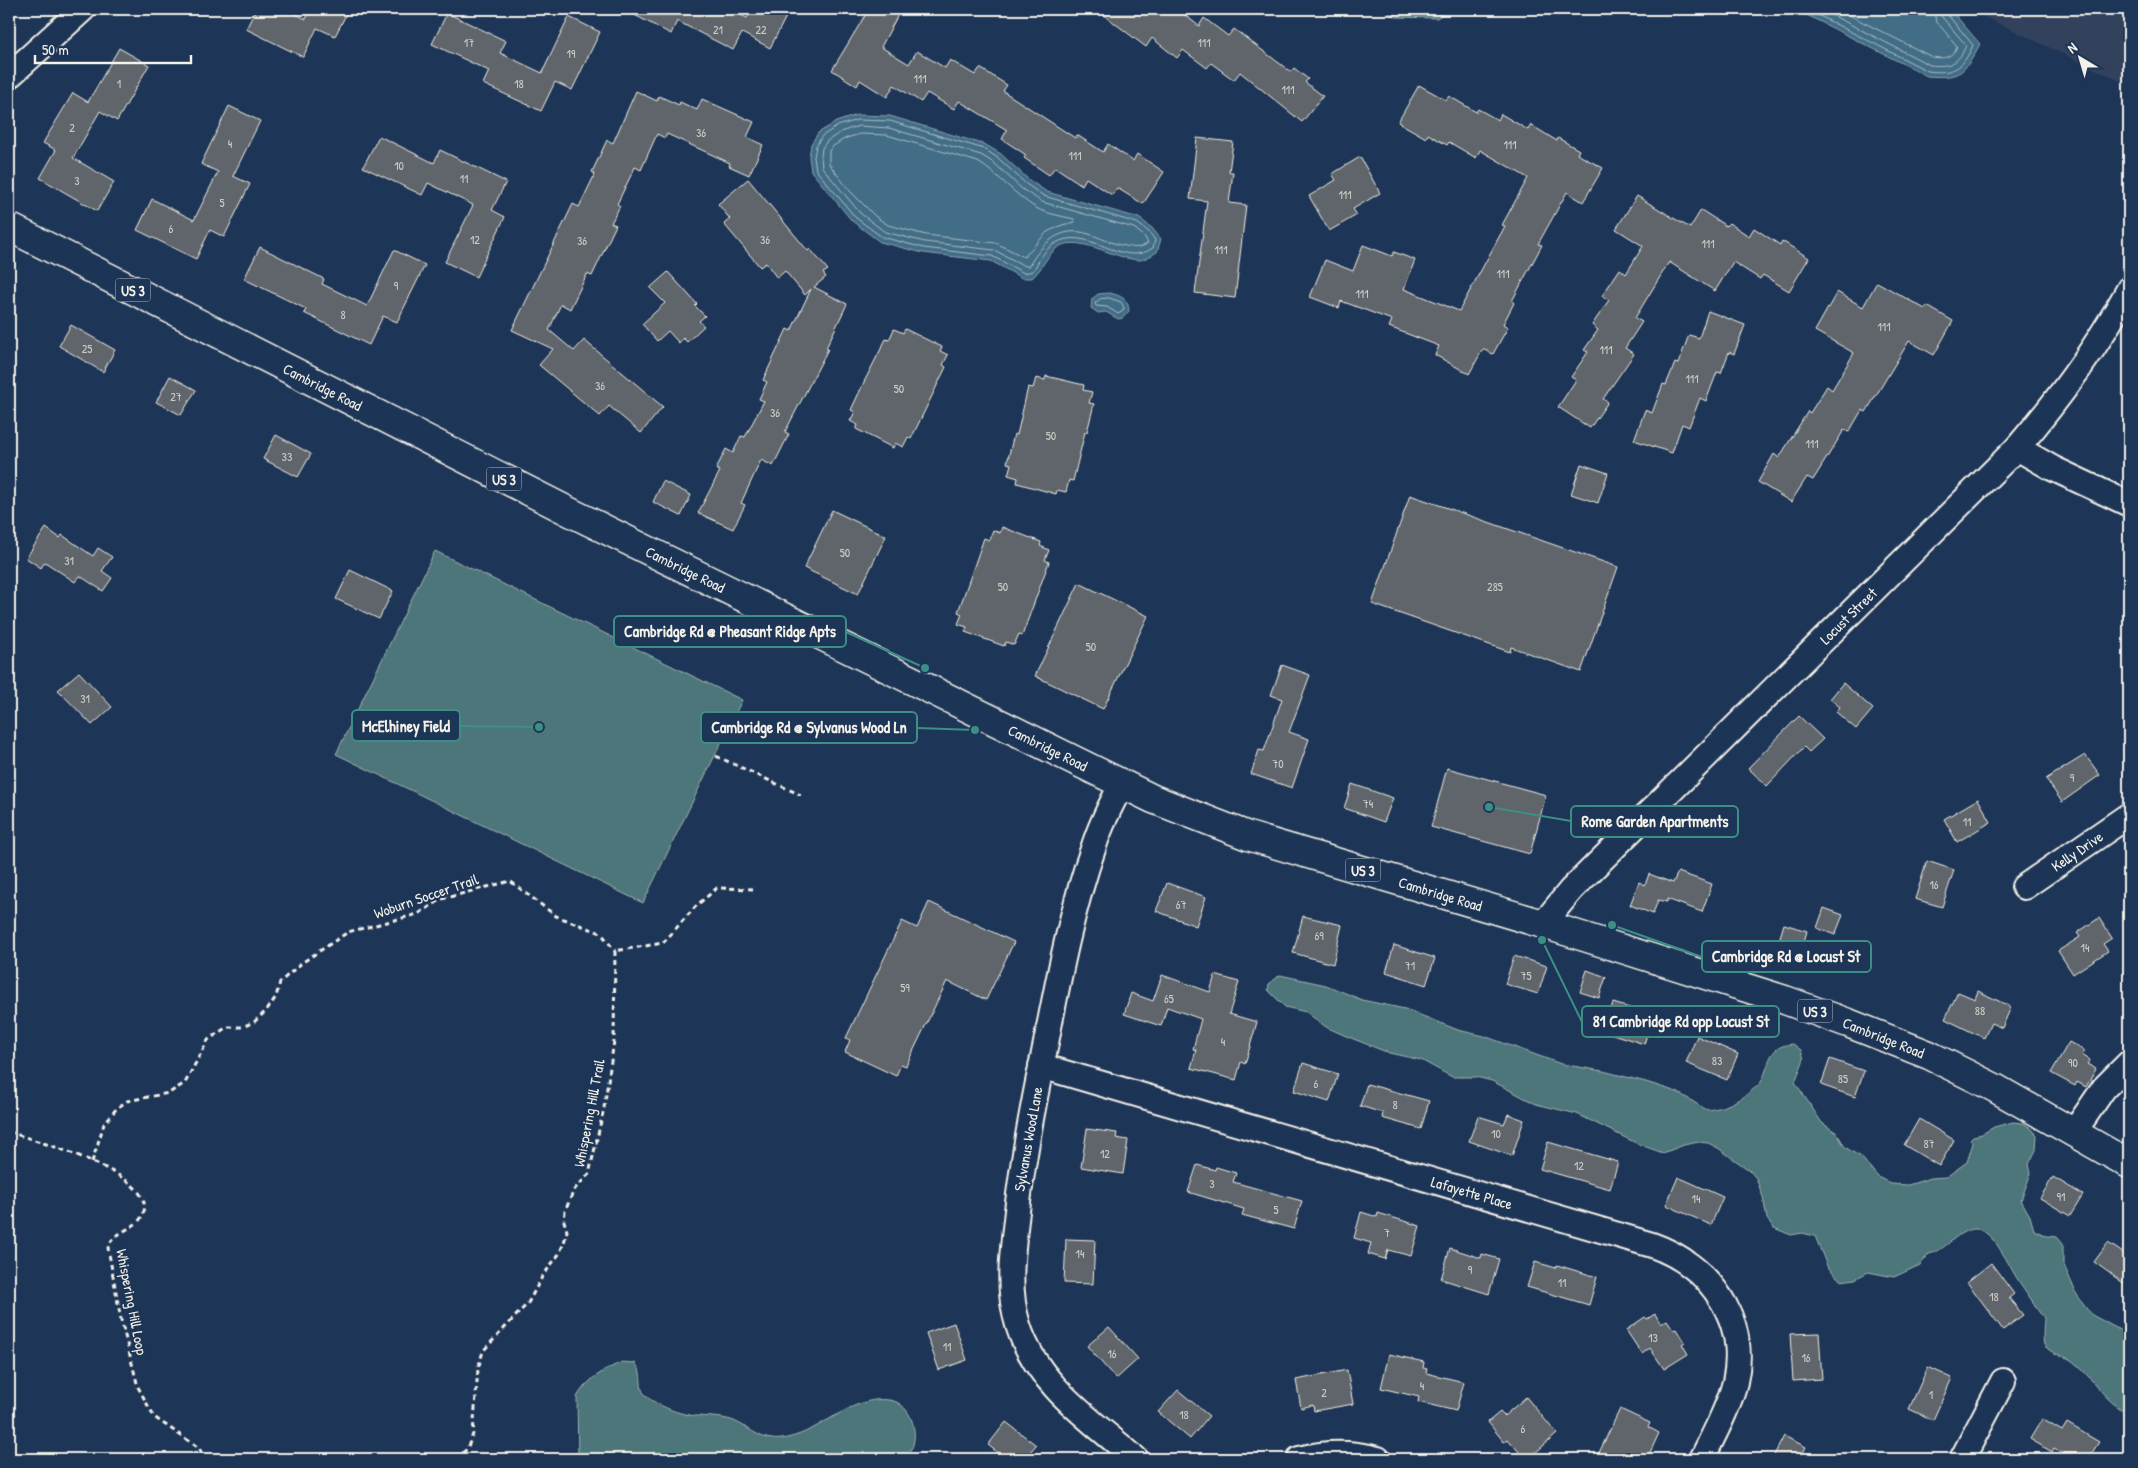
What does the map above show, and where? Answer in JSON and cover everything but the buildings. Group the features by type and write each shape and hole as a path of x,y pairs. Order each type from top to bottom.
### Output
{"highway":[{"name":"Cambridge Road","path":"9,227 572,513 1122,784 1176,808 1248,836 1543,924 1785,1000 1875,1032 1930,1055 1995,1088 2129,1164"}],"street":[{"path":"9,76 83,9"},
{"name":"Locust Street","path":"1543,924 1567,893 2017,448 2057,400 2087,359 2129,289"},
{"path":"2017,448 2052,468 2129,504"},
{"name":"Sylvanus Wood Lane","path":"1122,784 1106,814 1088,866 1059,978 1023,1154 1010,1281 1012,1303 1026,1346 1050,1383 1136,1459"},
{"name":"Kelly Drive","path":"2024,887 2129,815"},
{"path":"2074,1132 2104,1088 2129,1063"},
{"name":"Lafayette Place","path":"1041,1066 1652,1244 1679,1256 1701,1273 1720,1296 1732,1322 1737,1351 1732,1394 1702,1459"},
{"path":"1962,1459 2003,1381"},
{"path":"1299,1459 1315,1455 1342,1453 1378,1459"}],"path":[{"path":"716,756 801,796"},
{"name":"Woburn Soccer Trail","path":"92,1162 104,1124 117,1108 127,1101 169,1093 185,1084 208,1040 227,1027 242,1027 254,1022 265,1012 276,997 280,982 303,962 348,932 418,914 442,899 510,881 556,916 601,933 615,951"},
{"path":"615,951 663,943 696,906 717,888 754,889"},
{"name":"Whispering Hill Trail","path":"456,1459 467,1449 473,1434 476,1420 478,1369 483,1351 528,1303 542,1277 559,1254 567,1231 564,1221 565,1211 574,1190 590,1174 604,1108 614,1041 615,951"},
{"name":"Whispering Hill Loop","path":"9,1132 92,1162 126,1178 139,1193 145,1206 145,1211 140,1220 112,1239 108,1248 121,1320 138,1386 154,1418 199,1448 205,1459"}],"shaded area":[{"path":"1968,9 2129,9 2129,85"}],"green space":[{"path":"1382,9 1449,9 1437,18 1396,17"},
{"path":"435,551 742,700 643,903 336,754"},
{"path":"1280,975 1326,985 1362,1000 1405,1009 1458,1030 1484,1036 1561,1064 1603,1071 1646,1082 1677,1092 1707,1110 1730,1104 1750,1092 1761,1082 1774,1052 1784,1045 1793,1044 1801,1050 1804,1059 1795,1082 1822,1123 1837,1133 1845,1147 1862,1158 1878,1177 1891,1184 1908,1185 1931,1178 1946,1177 1967,1162 1973,1143 1970,1139 1973,1136 1982,1134 1994,1127 2013,1122 2023,1123 2037,1135 2036,1150 2029,1164 2031,1173 2021,1200 2030,1216 2034,1230 2047,1236 2057,1237 2063,1244 2063,1263 2077,1295 2092,1315 2129,1335 2129,1413 2112,1403 2071,1360 2053,1353 2044,1345 2044,1318 2000,1250 1982,1230 1975,1229 1963,1232 1941,1249 1929,1254 1920,1265 1894,1277 1868,1272 1855,1279 1841,1281 1827,1266 1815,1236 1802,1233 1791,1235 1774,1228 1767,1219 1763,1197 1756,1178 1749,1170 1718,1148 1708,1143 1699,1142 1684,1145 1663,1153 1638,1144 1577,1114 1536,1104 1492,1081 1476,1077 1452,1077 1421,1060 1389,1053 1326,1027 1306,1012 1285,1007 1268,990 1269,984"},
{"path":"622,1362 635,1363 640,1370 643,1392 647,1397 660,1405 685,1414 728,1419 762,1436 774,1439 800,1434 862,1403 875,1400 889,1400 902,1405 907,1411 913,1424 913,1445 910,1451 901,1459 578,1459 577,1397 596,1376"}],"water":[{"path":"1795,9 1950,9 1980,44 1970,62 1960,72 1947,76 1927,76"},
{"path":"857,115 890,116 986,145 1001,154 1029,180 1047,192 1139,218 1152,228 1161,239 1157,252 1139,260 1129,259 1085,245 1065,244 1053,251 1032,278 1022,278 991,261 923,253 880,242 852,221 811,171 809,157 811,144 818,133 836,122"},
{"path":"1109,293 1120,296 1126,301 1129,311 1123,318 1118,319 1106,312 1098,313 1091,308 1092,299 1098,294"}],"place":[{"name":"Cambridge Rd @ Pheasant Ridge Apts","path":"925,668"},
{"name":"McElhiney Field","path":"539,727"},
{"name":"Cambridge Rd @ Sylvanus Wood Ln","path":"975,730"},
{"name":"Rome Garden Apartments","path":"1489,807"},
{"name":"Cambridge Rd @ Locust St","path":"1612,925"},
{"name":"81 Cambridge Rd opp Locust St","path":"1542,940"}]}
